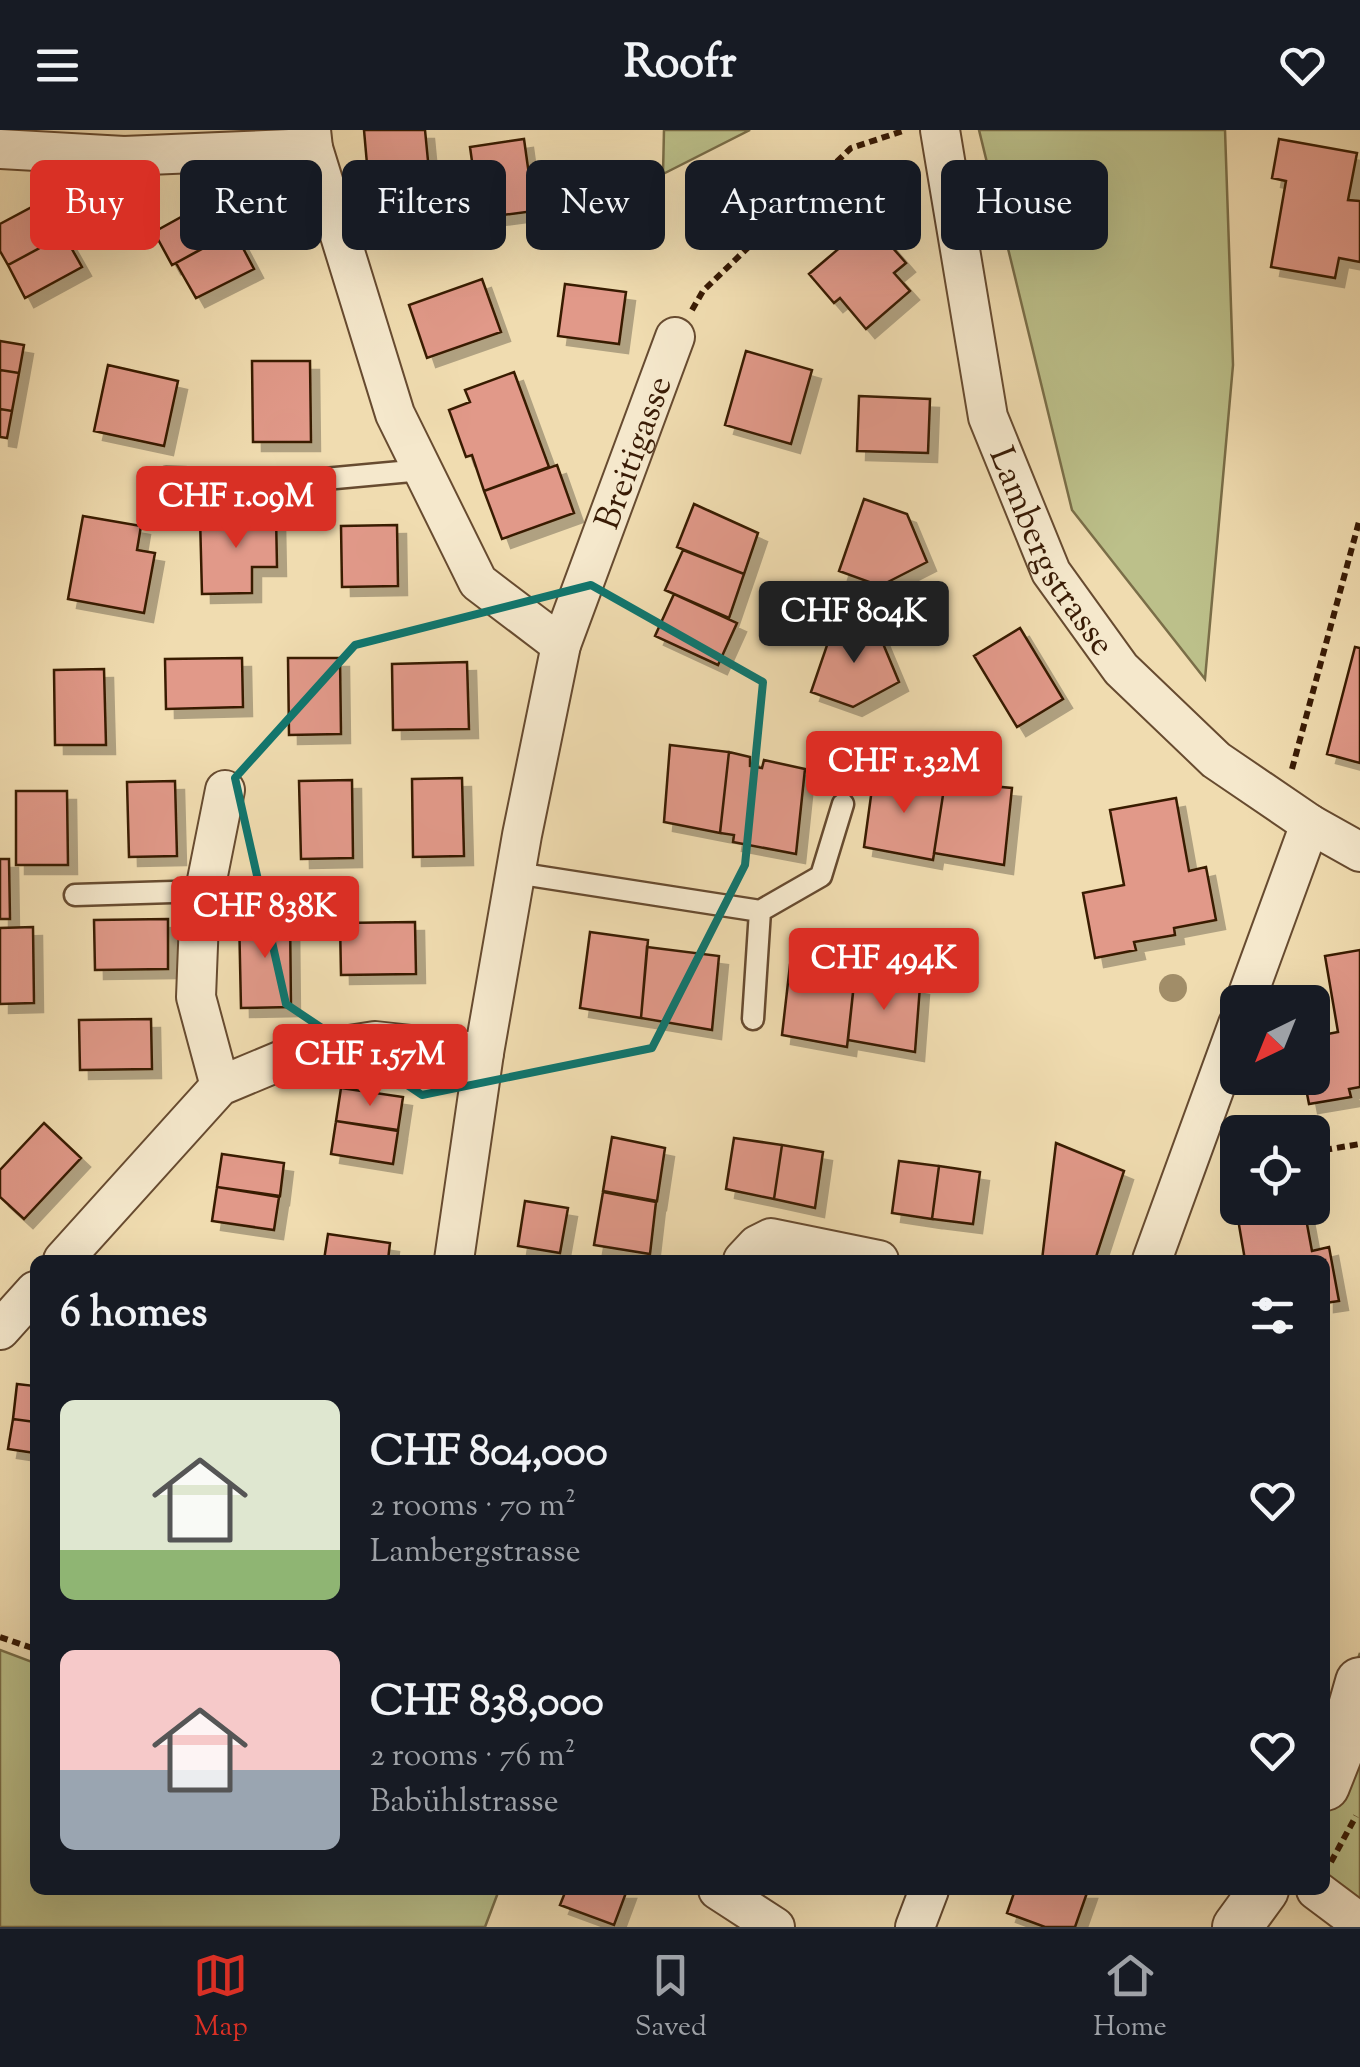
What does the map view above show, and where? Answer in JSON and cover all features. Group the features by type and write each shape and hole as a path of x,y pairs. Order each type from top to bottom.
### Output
{"street":[{"name":"Lambergstrasse","path":"940,130 988,417 1051,572 1121,669 1216,760 1360,852"},
{"path":"0,149 124,156 312,139 395,414 422,470 478,582 562,645"},
{"name":"Breitigasse","path":"455,1255 484,1053 562,645 675,337"},
{"path":"220,1086 196,997 199,920 226,790"},
{"path":"1250,985 1296,814"},
{"path":"68,1255 220,1086 299,1053 375,1042 484,1053"},
{"path":"1154,1255 1220,1073"},
{"path":"748,1255 771,1238 854,1255"},
{"path":"0,1330 30,1297"},
{"path":"1330,1773 1360,1682"},
{"path":"726,1895 775,1927"},
{"path":"916,1927 927,1895"},
{"path":"1236,1927 1260,1895"}],"lane":[{"path":"166,478 303,481 422,470"},
{"path":"516,873 760,912 820,876 842,804"},
{"path":"75,894 205,890"},
{"path":"753,1019 760,912"}],"path":[{"name":"Breitigasse","path":"675,337 703,292 851,148 906,130"},
{"path":"1296,814 1360,518"},
{"path":"1330,1149 1360,1144"},
{"path":"0,1637 30,1648"},
{"path":"1331,1904 1360,1804"}],"highlighted area":[{"path":"591,585 763,682 745,865 652,1048 422,1095 286,1004 235,778 355,645"}],"green space":[{"path":"664,130 750,130 665,173"},
{"path":"979,130 1225,130 1233,365 1205,679 1072,510 1008,250 1108,250 1108,160 986,160"},
{"path":"0,1650 30,1661 30,1895 497,1895 485,1927 0,1927"},
{"path":"1360,1653 1360,1918 1330,1894 1330,1736"}],"building":[{"path":"364,130 425,130 428,160 367,160"},
{"path":"524,139 526,212 506,215 506,160 472,160 470,147"},
{"path":"1279,139 1357,153 1348,200 1360,201 1360,262 1339,258 1335,278 1271,267 1286,181 1272,178"},
{"path":"30,208 30,250 36,250 8,265 0,251 0,224"},
{"path":"180,218 180,250 200,250 172,265 160,243 160,229"},
{"path":"36,250 72,250 82,267 25,298 8,265"},
{"path":"200,250 244,250 254,269 196,298 176,263"},
{"path":"837,250 895,250 906,263 894,273 910,291 866,329 840,298 834,303 809,274"},
{"path":"482,279 501,332 427,358 409,305"},
{"path":"565,284 626,292 619,344 558,336"},
{"path":"0,341 24,345 19,373 0,370"},
{"path":"746,351 812,370 791,444 725,425"},
{"path":"252,361 310,361 311,442 253,442"},
{"path":"108,365 178,381 164,446 94,431"},
{"path":"0,370 19,373 12,411 0,409"},
{"path":"514,372 549,467 484,491 472,455 466,457 449,410 470,402 465,390"},
{"path":"859,396 930,399 928,453 857,451"},
{"path":"0,409 12,411 7,438 0,437"},
{"path":"557,465 574,513 502,539 484,491"},
{"path":"864,499 907,514 927,562 880,586 839,571"},
{"path":"694,504 758,533 744,574 677,547"},
{"path":"276,515 277,567 252,567 252,593 202,594 200,517"},
{"path":"83,516 141,526 137,550 155,553 144,613 68,599"},
{"path":"397,525 398,586 342,587 341,526"},
{"path":"683,550 744,574 729,618 665,590"},
{"path":"674,594 737,623 718,665 655,636"},
{"path":"836,619 879,634 899,682 853,707 811,692"},
{"path":"1020,628 1063,699 1017,727 974,656"},
{"path":"1355,647 1360,648 1360,763 1327,754"},
{"path":"242,658 243,707 166,709 165,659"},
{"path":"288,658 340,658 341,734 289,735"},
{"path":"467,662 469,729 393,730 392,664"},
{"path":"104,669 106,745 55,745 54,670"},
{"path":"670,745 729,752 720,833 664,822"},
{"path":"729,752 750,757 750,766 762,768 764,760 805,769 796,854 733,842 734,835 720,833"},
{"path":"874,774 945,782 933,860 864,847"},
{"path":"462,778 464,856 413,857 412,779"},
{"path":"352,780 353,858 301,859 299,781"},
{"path":"175,781 177,856 129,857 127,782"},
{"path":"945,782 1012,788 1004,865 934,853"},
{"path":"16,791 67,791 68,865 16,865"},
{"path":"1176,798 1189,871 1206,867 1216,920 1174,928 1175,935 1134,942 1136,950 1095,958 1083,893 1124,885 1110,810"},
{"path":"0,859 9,859 10,919 0,919"},
{"path":"239,915 290,915 291,1007 241,1008"},
{"path":"168,919 168,969 95,970 94,920"},
{"path":"415,922 416,974 341,975 340,923"},
{"path":"33,927 34,1003 0,1004 0,928"},
{"path":"590,932 648,940 641,1018 580,1008"},
{"path":"647,947 719,956 712,1030 641,1018"},
{"path":"1360,950 1360,1087 1349,1089 1351,1097 1309,1104 1307,1095 1330,1095 1330,1034 1338,1032 1325,956"},
{"path":"790,965 855,974 847,1047 782,1035"},
{"path":"855,974 920,986 915,1052 848,1040"},
{"path":"151,1019 152,1069 80,1070 79,1020"},
{"path":"341,1088 403,1097 398,1130 336,1121"},
{"path":"336,1121 398,1131 393,1164 331,1154"},
{"path":"44,1123 81,1158 24,1219 0,1197 0,1170"},
{"path":"612,1137 665,1148 657,1201 603,1191"},
{"path":"734,1138 782,1145 774,1199 726,1189"},
{"path":"1056,1143 1124,1171 1097,1255 1043,1255"},
{"path":"782,1145 823,1152 815,1208 774,1199"},
{"path":"222,1154 284,1163 280,1196 217,1187"},
{"path":"899,1161 939,1166 932,1219 892,1213"},
{"path":"939,1166 980,1172 973,1224 932,1219"},
{"path":"217,1187 279,1197 274,1230 212,1221"},
{"path":"603,1192 656,1202 650,1254 594,1245"},
{"path":"525,1201 568,1208 560,1253 518,1246"},
{"path":"1239,1225 1307,1225 1312,1251 1329,1247 1339,1301 1330,1302 1330,1255 1244,1255"},
{"path":"328,1234 390,1243 389,1255 325,1255"},
{"path":"17,1384 30,1385 30,1421 13,1419"},
{"path":"13,1419 30,1421 30,1452 8,1449"},
{"path":"564,1895 625,1895 614,1925 560,1905"},
{"path":"1013,1895 1086,1895 1075,1927 1045,1927 1007,1913"}]}
